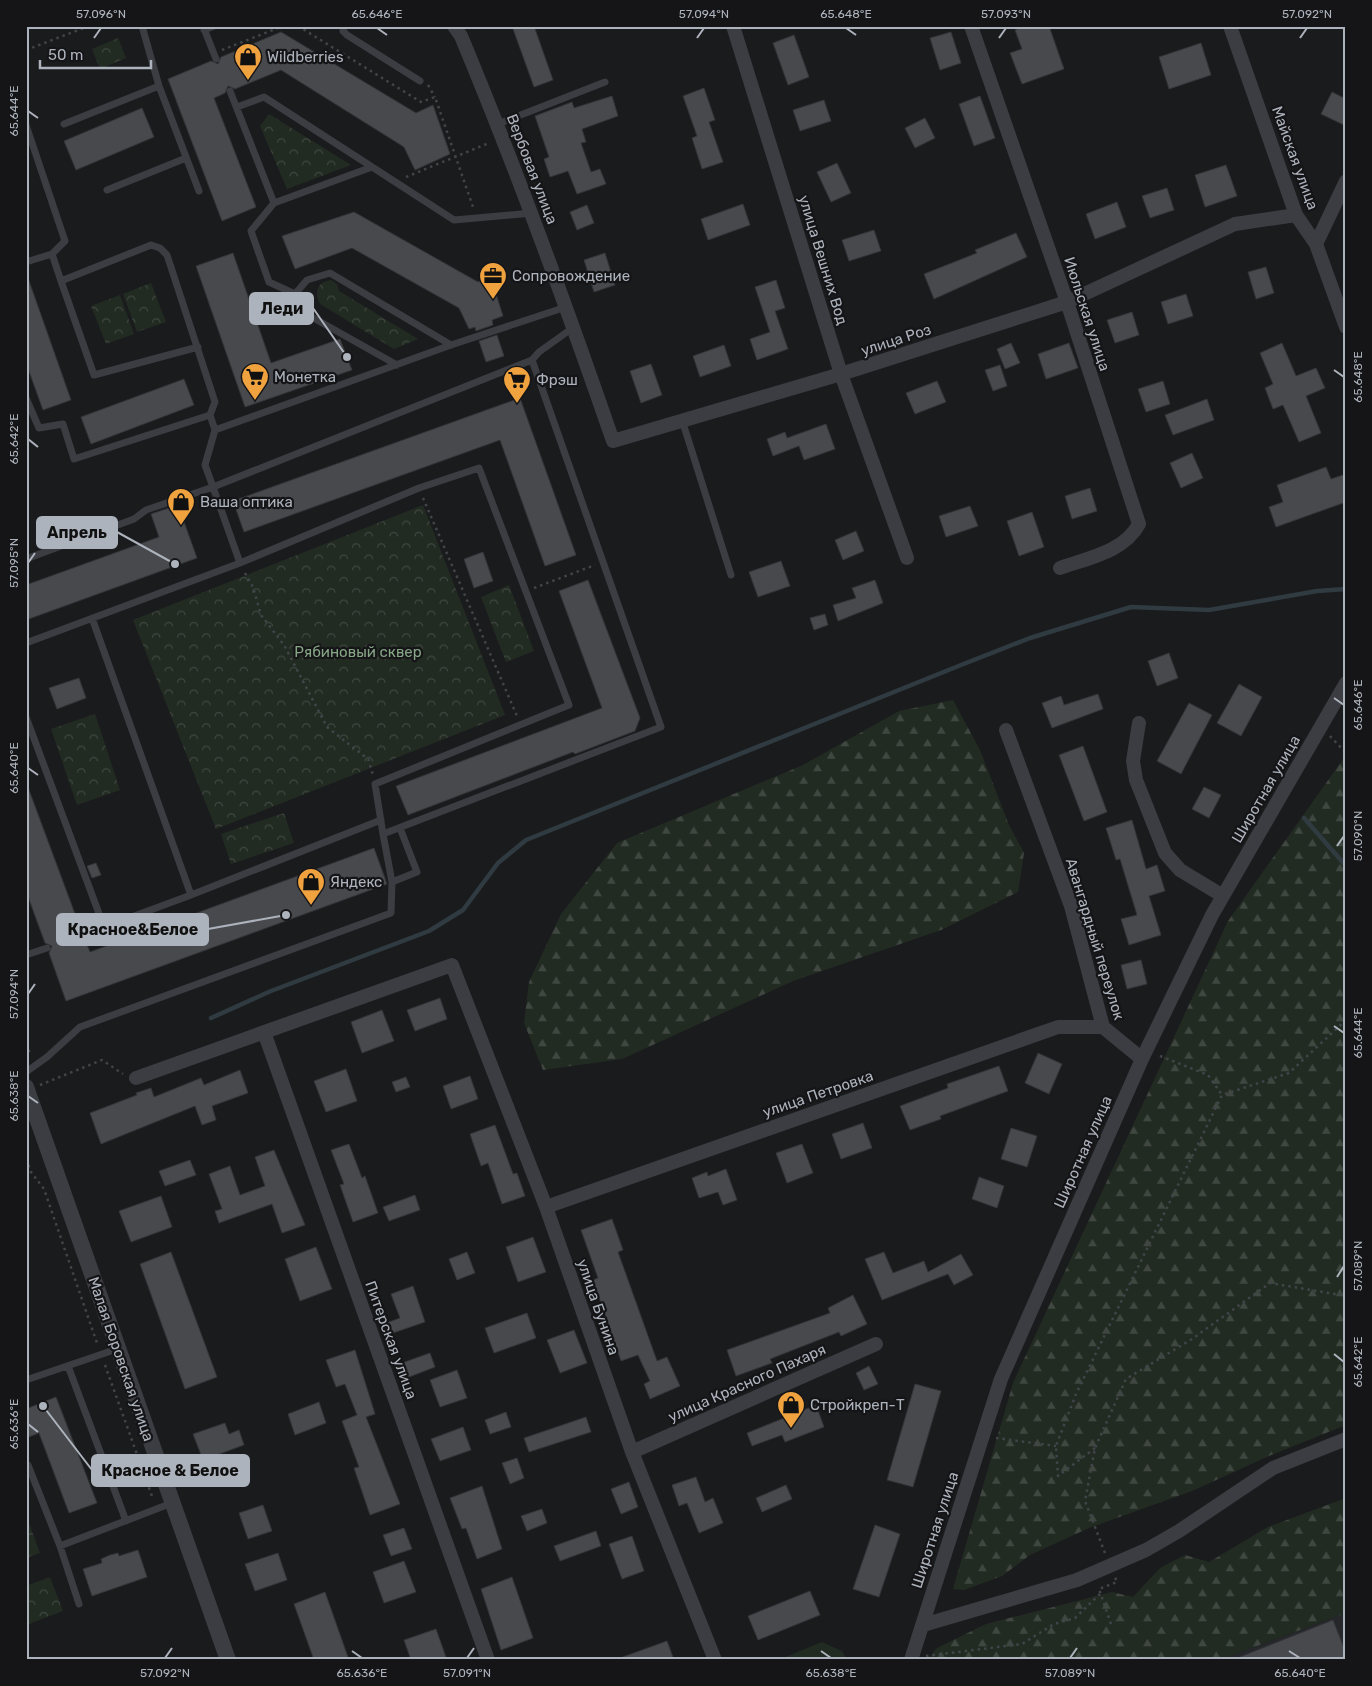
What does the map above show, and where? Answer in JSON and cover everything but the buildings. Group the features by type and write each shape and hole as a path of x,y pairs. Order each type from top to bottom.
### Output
{"street":[{"name":"Вербовая улица","path":"454,26 461,36 498,124 574,327"},
{"name":"улица Вешних Вод","path":"733,26 841,374 907,558"},
{"name":"Июльская улица","path":"971,26 1067,302 1139,524 1134,534 1116,548 1060,568"},
{"name":"Майская улица","path":"1230,26 1296,215 1316,244 1346,327"},
{"path":"1316,244 1346,181"},
{"name":"улица Роз","path":"574,327 614,441 841,374 1067,302 1234,224 1296,215"},
{"name":"Широтная улица","path":"915,1658 923,1625 1001,1379 1144,1055 1223,896 1346,683"},
{"path":"1139,723 1133,760 1136,780 1165,853 1180,870 1223,896"},
{"name":"Авангардный переулок","path":"1006,730 1071,906 1103,1027 1144,1055"},
{"name":"улица Бунина","path":"264,1032 452,965 546,1206 632,1452 715,1660"},
{"name":"улица Петровка","path":"546,1206 1058,1027 1103,1027"},
{"path":"136,1078 264,1032"},
{"name":"Питерская улица","path":"264,1032 488,1660"},
{"name":"Малая Боровская улица","path":"33,1086 118,1349 164,1506 228,1660"},
{"name":"улица Красного Пахаря","path":"632,1452 876,1344"},
{"path":"923,1625 1077,1580 1146,1550 1179,1531 1272,1468 1346,1439"}],"lane":[{"path":"142,26 159,86 199,190"},
{"path":"214,26 203,28 215,56"},
{"path":"344,26 343,31 347,35 420,81"},
{"path":"498,124 605,82"},
{"path":"64,124 159,86"},
{"path":"230,91 274,203"},
{"path":"237,107 264,97 454,220 532,213"},
{"path":"26,125 65,240 52,254 26,262"},
{"path":"107,190 186,158"},
{"path":"372,167 274,203 251,231 269,282 295,294 301,311 397,365"},
{"path":"61,281 151,245 160,248 167,255 198,347 214,402 210,415 215,430 205,465 240,563"},
{"path":"52,254 94,375 198,347"},
{"path":"295,294 307,280 330,273 450,345"},
{"path":"215,430 450,345 567,306"},
{"path":"26,559 134,519 146,510 213,487 532,360 539,352 574,327"},
{"path":"383,834 661,727 532,360"},
{"path":"26,398 39,428 63,424 74,459 210,415"},
{"path":"682,420 731,575"},
{"path":"26,643 240,563 419,488 479,468 569,705 375,784 392,882 391,913 80,1027 47,1057 26,1072"},
{"path":"92,618 191,895"},
{"path":"26,717 104,927"},
{"path":"83,935 191,895 381,820"},
{"path":"392,882 417,872 400,828"},
{"path":"26,955 47,948"},
{"path":"26,1380 118,1349"},
{"path":"68,1366 126,1521"},
{"path":"26,1466 28,1465 60,1546 79,1604"},
{"path":"60,1546 164,1506"}],"path":[{"path":"26,50 90,26"},
{"path":"215,56 283,26"},
{"path":"298,26 421,102 435,97 477,218"},
{"path":"395,181 503,138"},
{"path":"419,488 521,724"},
{"path":"526,591 603,562"},
{"path":"240,563 253,587 261,614 284,645 327,727 368,759 375,784"},
{"path":"1320,726 1346,753"},
{"path":"1095,1448 1058,1476 1056,1446 1076,1394 1222,1095 1289,1073 1346,1020"},
{"path":"1144,1055 1208,1075 1222,1095"},
{"path":"33,1086 102,1060 118,1073 136,1078"},
{"path":"26,1159 31,1172 44,1189 102,1355 164,1506"},
{"path":"1111,1624 1099,1589 1116,1582 1085,1501 1095,1448 1126,1379 1192,1339 1270,1283 1346,1296"},
{"path":"982,1438 1010,1439 1056,1446"},
{"path":"915,1658 934,1657 948,1652 1022,1644 1054,1624 1075,1618 1101,1594"}],"shaded area":[{"path":"1346,1613 1346,1660 1220,1660"}],"green space":[{"path":"118,38 126,58 100,69 92,49"},
{"path":"269,114 351,165 287,189 260,126"},
{"path":"331,280 337,284 339,291 418,339 394,349 320,304 317,295 318,288 326,281"},
{"path":"151,283 166,322 137,332 123,294"},
{"path":"120,295 134,334 106,344 91,306"},
{"name":"Рябиновый сквер","path":"423,505 505,715 216,829 133,620"},
{"path":"509,585 534,651 506,662 481,597"},
{"path":"953,700 980,750 1009,825 1024,853 1018,892 941,930 793,981 622,1059 543,1070 524,1023 529,982 561,914 617,843 803,765 899,711"},
{"path":"95,714 120,790 77,805 51,729"},
{"path":"1346,755 1346,1425 1269,1456 1192,1491 1089,1528 1030,1555 1002,1576 964,1590 953,1589 1013,1383 1228,921"},
{"path":"284,813 294,843 231,864 221,834"},
{"path":"1346,1498 1346,1613 1220,1660 1038,1660 1036,1657 1027,1660 927,1660 937,1648 986,1624 1112,1592 1133,1597 1160,1568 1185,1555 1209,1562 1268,1527"},
{"path":"26,1515 40,1553 26,1558"},
{"path":"50,1577 63,1611 26,1625 26,1586"},
{"path":"822,1642 842,1651 847,1660 778,1660"}],"waterway":[{"path":"211,1018 271,991 429,931 463,910 498,863 526,840 1030,638 1131,607 1209,610 1317,591 1346,589"},
{"path":"1304,818 1346,866"}],"place":[{"name":"Wildberries","path":"248,81"},
{"name":"Сопровождение","path":"493,300"},
{"name":"Леди","path":"347,357"},
{"name":"Монетка","path":"255,401"},
{"name":"Фрэш","path":"517,404"},
{"name":"Ваша оптика","path":"181,526"},
{"name":"Апрель","path":"175,564"},
{"name":"Яндекс","path":"311,906"},
{"name":"Красное&Белое","path":"286,915"},
{"name":"Красное & Белое","path":"43,1406"},
{"name":"Стройкреп-Т","path":"791,1429"}]}
